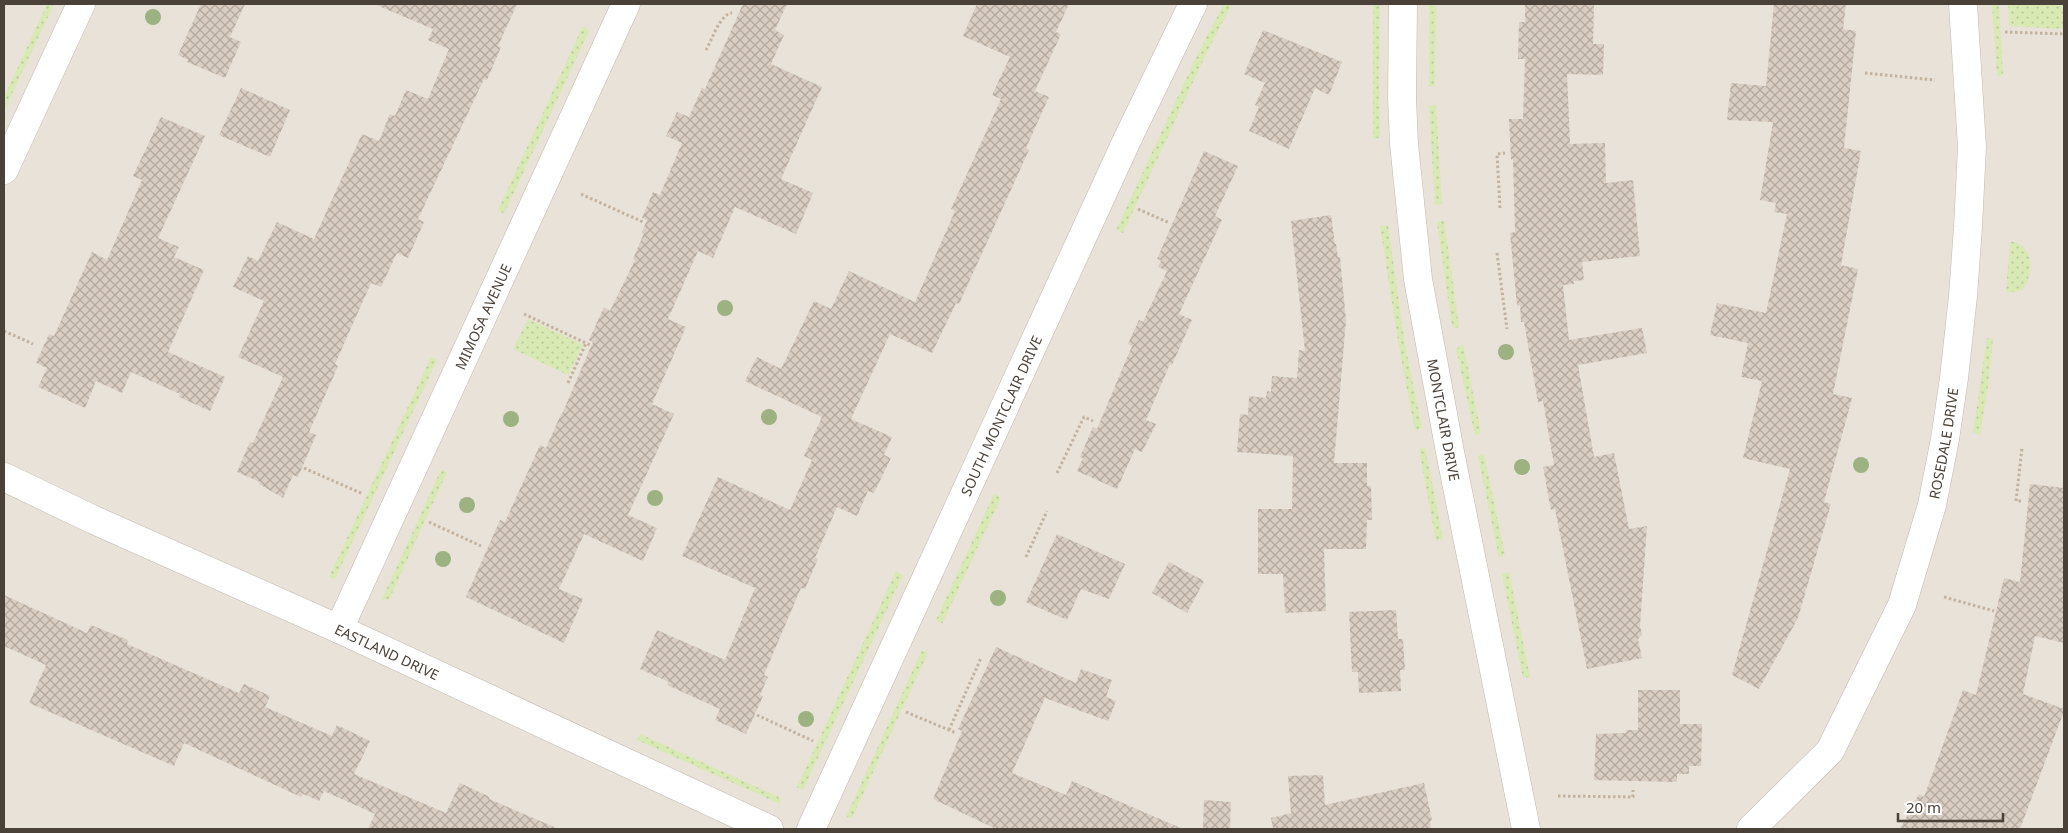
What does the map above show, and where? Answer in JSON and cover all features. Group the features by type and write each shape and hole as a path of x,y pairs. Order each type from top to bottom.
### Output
{"street":[{"path":"4,170 81,4"},
{"name":"MIMOSA AVENUE","path":"339,629 626,4"},
{"name":"SOUTH MONTCLAIR DRIVE","path":"811,829 1127,140 1193,4"},
{"name":"MONTCLAIR DRIVE","path":"1403,4 1402,89 1404,144 1418,279 1450,452 1526,829"},
{"name":"ROSEDALE DRIVE","path":"1752,829 1830,751 1902,605 1932,505 1945,439 1954,378 1968,227 1972,147 1963,4"},
{"name":"EASTLAND DRIVE","path":"4,477 94,520 339,629 769,829"}],"path":[{"path":"706,50 724,16 732,13"},
{"path":"2004,32 2064,34"},
{"path":"1865,73 1935,80"},
{"path":"1500,208 1497,154 1505,153"},
{"path":"581,194 643,222"},
{"path":"1138,209 1170,223"},
{"path":"1497,253 1507,329"},
{"path":"524,314 588,344 568,383"},
{"path":"4,331 34,344"},
{"path":"1057,473 1084,417 1093,421"},
{"path":"2021,501 2016,501 2022,448"},
{"path":"304,468 363,494"},
{"path":"1026,558 1047,511"},
{"path":"429,522 481,546"},
{"path":"1944,598 1994,611"},
{"path":"949,730 981,658"},
{"path":"906,712 956,733"},
{"path":"757,715 814,741"},
{"path":"1558,796 1633,797 1633,790"}],"shaded area":[{"path":"4,4 2064,4 2064,829 4,829"}],"green space":[{"path":"47,4 54,4 4,111 4,97"},
{"path":"1224,4 1232,4 1207,52 1123,233 1116,230 1200,49"},
{"path":"1373,4 1380,4 1380,135 1378,138 1373,139"},
{"path":"1429,4 1436,4 1435,86 1429,87"},
{"path":"1992,4 1999,4 2003,75 1997,76"},
{"path":"2008,4 2064,4 2064,29 2009,26"},
{"path":"583,26 589,31 505,212 502,213 498,210"},
{"path":"1429,105 1436,105 1442,204 1435,205"},
{"path":"1444,220 1459,327 1454,328 1452,326 1437,223"},
{"path":"1388,225 1405,345 1422,428 1415,431 1399,347 1380,226"},
{"path":"2010,241 2024,248 2030,261 2027,283 2023,290 2016,292 2006,292"},
{"path":"528,319 583,345 568,375 513,349"},
{"path":"1987,338 1993,339 1980,435 1973,432"},
{"path":"1463,344 1481,433 1475,435 1456,349"},
{"path":"431,357 437,360 335,579 329,577"},
{"path":"1425,447 1443,539 1436,541 1419,449"},
{"path":"1484,454 1505,555 1499,557 1478,456"},
{"path":"441,470 447,472 389,600 382,599"},
{"path":"994,494 1001,498 942,624 936,620"},
{"path":"896,571 903,575 803,790 797,787"},
{"path":"1509,572 1530,677 1523,678 1502,574"},
{"path":"922,650 928,653 852,818 846,817"},
{"path":"640,734 781,798 780,804 637,740"}],"building":[{"path":"201,4 245,4 230,37 241,42 225,78 187,62 188,60 178,55"},
{"path":"374,4 517,4 498,46 501,47 487,80 484,79 418,219 424,222 408,258 397,253 381,287 371,283 335,364 338,366 309,432 316,435 298,477 293,475 283,498 259,484 260,482 237,472 250,442 253,443 283,377 238,357 264,301 233,287 248,256 258,261 277,222 314,239 362,134 379,141 390,114 395,116 406,90 428,99 449,49 428,40 433,29"},
{"path":"743,4 787,4 775,30 784,35 771,64 822,87 781,179 813,193 796,234 735,207 713,258 698,251 668,319 686,327 652,404 674,414 628,515 657,528 643,561 584,534 559,589 583,599 564,643 466,597 500,520 505,522 540,445 546,448 593,342 589,340 604,307 610,311 635,260 633,259 644,233 642,232 647,220 642,218 653,192 660,195 682,143 666,136 677,112 689,117 702,88 705,89"},
{"path":"977,4 1069,4 1056,32 1061,34 1035,91 1049,97 1026,148 1029,150 959,304 956,303 932,353 890,334 851,419 892,437 884,455 891,458 874,493 868,491 857,516 837,507 815,558 818,559 805,589 801,588 764,675 768,677 760,695 763,696 746,734 715,720 720,709 667,685 669,682 640,669 657,630 725,660 755,588 682,556 718,477 790,510 812,460 804,456 822,417 745,381 757,357 781,369 814,301 831,309 849,271 915,302 955,211 951,209 1001,99 992,95 1010,57 963,36"},
{"path":"1525,4 1594,4 1593,44 1604,44 1603,75 1567,74 1570,144 1605,143 1606,183 1633,180 1640,256 1582,262 1584,280 1574,281 1574,284 1563,285 1569,340 1642,328 1647,353 1578,365 1594,457 1614,453 1629,529 1647,526 1640,626 1642,635 1638,639 1642,658 1587,669 1555,509 1551,510 1543,467 1554,465 1543,401 1538,402 1524,322 1521,322 1520,305 1517,306 1510,233 1515,232 1513,159 1511,160 1509,119 1523,119 1525,59 1518,59 1519,22 1525,22"},
{"path":"1774,4 1846,4 1843,29 1856,31 1844,148 1861,151 1841,265 1858,269 1833,394 1852,398 1824,502 1831,504 1798,618 1759,689 1732,675 1790,469 1743,458 1762,381 1741,377 1748,343 1710,335 1717,303 1766,313 1787,214 1774,212 1776,203 1760,200 1773,122 1727,120 1731,83 1766,86"},
{"path":"1263,30 1342,62 1329,95 1315,88 1289,149 1249,131 1259,107 1255,105 1265,83 1244,74"},
{"path":"241,88 290,110 270,157 219,135"},
{"path":"161,117 205,136 158,238 179,247 174,257 204,270 168,352 225,377 210,411 179,397 180,394 131,372 122,393 96,381 85,408 38,387 47,368 36,363 49,334 54,336 92,252 107,260 142,180 133,176"},
{"path":"1204,151 1238,166 1215,216 1222,220 1179,314 1192,320 1172,365 1170,364 1146,420 1156,424 1142,452 1135,449 1117,489 1077,471 1083,458 1080,457 1093,427 1097,429 1132,346 1128,344 1139,320 1143,322 1167,271 1158,267 1161,260 1157,259"},
{"path":"1331,215 1335,244 1338,257 1340,257 1346,320 1334,463 1367,463 1367,486 1371,486 1372,520 1367,520 1366,549 1324,549 1326,611 1285,613 1283,574 1258,574 1258,509 1292,509 1293,456 1237,452 1240,414 1248,415 1249,396 1266,398 1267,391 1271,392 1272,376 1297,378 1299,350 1305,351 1291,221"},
{"path":"2030,484 2064,488 2064,643 2035,636 2023,694 2064,709 2064,711 2020,829 1900,829 1919,794 1924,797 1963,690 1976,695 2004,578 2020,582"},
{"path":"1057,534 1125,564 1109,599 1081,589 1067,620 1026,602"},
{"path":"1169,562 1204,581 1187,613 1152,593"},
{"path":"4,595 87,633 91,625 128,640 127,644 239,693 244,684 270,696 265,707 332,736 337,725 370,741 354,774 446,813 460,783 490,797 489,799 559,829 368,829 375,814 324,791 319,801 303,794 301,797 184,743 174,766 29,703 46,665 4,646"},
{"path":"1396,610 1398,639 1403,639 1405,670 1400,670 1401,691 1359,693 1358,672 1352,672 1349,612"},
{"path":"996,647 1076,683 1081,669 1112,680 1106,697 1116,701 1108,721 1045,698 1012,773 1066,795 1072,781 1183,829 996,829 933,799 962,731 958,729"},
{"path":"1638,690 1680,690 1680,724 1702,724 1701,766 1689,766 1689,774 1677,774 1677,782 1594,780 1596,734 1626,733 1626,730 1638,730"},
{"path":"1323,775 1325,805 1424,783 1432,820 1430,821 1431,829 1273,829 1271,818 1291,813 1288,776"},
{"path":"1204,800 1231,802 1230,829 1203,829"}]}
